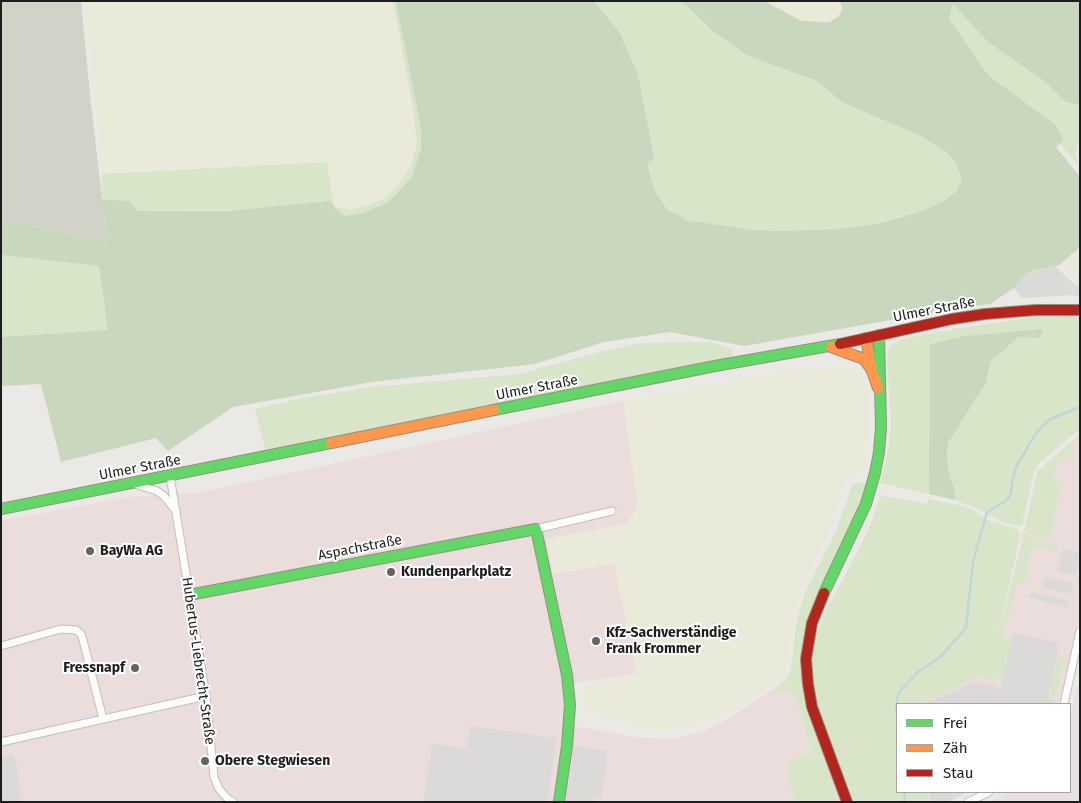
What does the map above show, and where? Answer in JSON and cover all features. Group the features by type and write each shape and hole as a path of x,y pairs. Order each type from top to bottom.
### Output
{"main road":[{"name":"Ulmer Straße","path":"1,509 690,371 827,347 952,319 1036,310 1080,310"},
{"path":"847,802 812,707 806,659 812,623 818,605 866,504 880,452 881,378 879,335"},
{"path":"866,338 872,371 880,394"},
{"path":"827,347 852,352 864,359 872,371"},
{"path":"536,529 567,675 570,705 567,746 559,802"},
{"name":"Aspachstraße","path":"189,595 536,529"}],"street":[{"name":"Hubertus-Liebrecht-Straße","path":"170,476 206,696 214,777 219,789 233,802"},
{"path":"132,484 157,490 177,512"},
{"name":"Aspachstraße","path":"536,529 612,511"},
{"path":"1,646 61,629 76,630 81,634 83,640 103,719"},
{"path":"1064,703 1080,631"},
{"path":"1,742 206,696"},
{"path":"968,802 987,793"}],"shaded area":[{"path":"1,1 81,1 107,241 1,219"},
{"path":"1055,266 1075,285 1080,286 1080,297 1073,295 1022,298 1014,288 1028,272"},
{"path":"623,401 638,506 627,524 547,539 554,574 614,563 637,674 573,683 573,726 641,738 674,739 704,731 726,720 798,673 812,727 842,802 1,802 1,521 127,497 197,493"},
{"path":"1080,435 1080,614 1059,703 924,703 987,673 993,658 1024,530 1027,526 1037,472"},
{"path":"1062,549 1080,552 1076,575 1058,572"},
{"path":"1045,578 1074,583 1071,594 1043,588"},
{"path":"1031,592 1069,601 1068,607 1029,598"},
{"path":"1012,633 1060,643 1048,698 1055,700 1054,703 927,703 974,682 1001,688"},
{"path":"1080,675 1080,802 989,802 1007,793 1071,793 1071,714"},
{"path":"470,726 556,738 548,802 423,802 432,743 466,749"},
{"path":"574,746 608,751 601,798 595,797 594,802 566,802"},
{"path":"13,755 18,769 21,802 1,802 1,757"},
{"path":"929,793 966,793 948,802 930,802"}],"green space":[{"path":"85,1 393,1 413,109 417,143 411,166 398,185 385,198 350,210 339,208 333,203 327,162 102,174"},
{"path":"393,1 399,1 396,2 421,130 421,149 412,177 389,202 363,213 345,216 336,209 137,211 130,201 101,199 102,174 327,162 333,203 339,208 350,210 385,198 398,185 411,166 417,143 413,109"},
{"path":"594,1 682,1 709,28 746,55 817,81 843,103 919,135 944,151 955,161 962,179 957,191 942,202 913,214 877,224 839,229 754,230 685,220 668,211 654,189 647,164 620,33"},
{"path":"594,1 620,33 638,75 654,157 647,164 654,189 668,211 676,213 685,220 754,230 783,231 839,229 877,224 913,214 942,202 957,191 962,179 955,161 944,151 919,135 843,103 817,81 746,55 709,28 682,1 764,1 802,21 829,22 838,17 842,10 840,1 1080,1 1080,105 1066,102 1043,80 989,43 953,4 949,19 989,76 1056,125 1063,140 1056,147 1080,177 1080,247 1059,265 1028,272 1014,288 990,304 744,346 670,332 604,342 535,364 372,382 233,407 168,451 156,438 61,462 41,384 1,386 1,337 108,330 99,266 1,255 1,219 106,241 101,199 130,201 137,211 227,211 330,201 345,216 363,213 389,202 412,177 421,149 421,130 396,2"},
{"path":"764,1 840,1 842,10 838,17 829,22 802,21"},
{"path":"953,3 989,43 1043,80 1066,102 1080,105 1080,137 1075,154 1080,167 1059,143 1062,140 1056,125 989,76 949,19"},
{"path":"1080,247 1080,279 1059,265"},
{"path":"1,255 99,266 109,330 1,337"},
{"path":"1067,316 1080,318 1080,429 1039,463 1034,471 1022,525 1018,526 1002,522 955,500 955,491 947,460 948,443 986,383 991,361 1019,337 1038,338 1043,335 1041,329 965,336 930,344 929,494 880,483 889,445 891,425 887,360 888,350 891,345 910,337 959,328 1027,318"},
{"path":"1041,329 1043,334 1038,338 1019,337 991,361 986,383 948,443 947,460 955,491 955,500 929,494 930,344 965,336"},
{"path":"711,342 732,349 733,359 266,452 255,409 297,399 372,387 520,374 599,352 642,343"},
{"path":"830,367 854,368 862,375 869,398 867,456 864,470 846,479 826,537 802,589 794,616 787,666 783,676 770,687 725,714 698,724 667,730 652,730 583,710 582,688 637,676 614,564 553,574 547,539 626,524 638,506 623,401 775,372"},
{"path":"1080,434 1080,442 1076,441 1073,446 1070,459 1059,458 1054,478 1065,482 1064,488 1060,487 1051,539 1053,542 1024,529 1037,472"},
{"path":"856,482 869,485 863,505 810,613 811,715 839,802 795,802 787,774 787,763 812,752 794,693 772,693 787,678 791,669 796,625 801,605 807,588 834,536 852,486"},
{"path":"881,495 927,504 928,499 954,504 971,509 991,521 1017,529 1020,536 999,632 1025,533 1047,544 1059,547 1057,552 1033,547 1025,583 1016,583 1016,591 1012,608 1008,612 1003,639 1011,642 1002,681 978,677 924,703 896,703 896,793 928,793 929,802 854,802 819,711 812,665 815,638 824,615 867,533"},
{"path":"1058,656 1065,658 1056,698 1049,696"}],"waterway":[{"path":"896,703 899,692 919,671 940,657 966,628 973,562 987,512 1006,501 1011,494 1016,467 1036,433 1050,419 1080,407"},
{"path":"904,802 905,793"}],"traffic: fast":[{"path":"824,593 866,504 875,473 881,427 879,335"},
{"path":"494,410 715,366 840,344"},
{"path":"1,509 331,443"},
{"path":"189,595 536,529 567,675 570,705 567,746 559,802"}],"traffic: slow":[{"path":"866,338 872,371 878,388"},
{"path":"831,347 864,359 871,369"},
{"path":"331,443 494,410"}],"traffic: jam":[{"path":"840,344 952,319 985,314 1036,310 1080,310"},
{"path":"824,593 812,623 806,659 808,684 812,707 847,802"}],"place":[{"name":"BayWa AG","path":"90,551"},
{"name":"Kundenparkplatz","path":"391,572"},
{"name":"Kfz-Sachverständige Frank Frommer","path":"596,641"},
{"name":"Fressnapf","path":"135,668"},
{"name":"Obere Stegwiesen","path":"205,761"}]}
